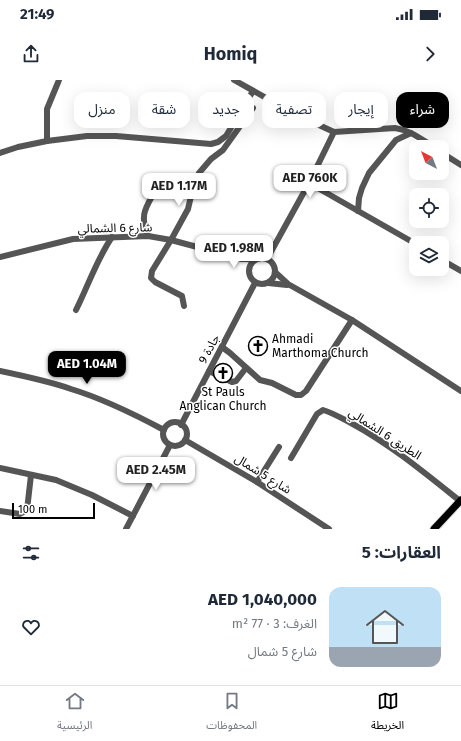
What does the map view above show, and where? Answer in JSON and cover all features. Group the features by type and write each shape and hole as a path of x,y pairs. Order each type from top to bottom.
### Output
{"main road":[{"path":"434,529 461,500"}],"street":[{"path":"47,141 47,109 60,80"},
{"path":"234,80 293,113 334,132 395,128 411,133 422,140"},
{"path":"0,153 18,147 47,141 87,136 116,136 211,144 218,142 226,136 253,91"},
{"path":"184,306 182,296 155,282 151,278 152,272 188,209 194,183 199,173 211,159 223,150 239,128"},
{"path":"267,259 309,183 334,132"},
{"path":"358,211 359,198 369,173 396,140 411,133"},
{"path":"449,157 461,165"},
{"path":"309,183 409,240"},
{"path":"148,236 143,218 145,209 156,189"},
{"name":"شارع 6 الشمالي","path":"0,258 74,239 148,236 171,240 246,260 257,259"},
{"path":"76,310 105,248 112,237"},
{"name":"شارع 6 الشمالي","path":"230,256 240,262 248,270"},
{"path":"292,287 282,284 255,283 249,275 248,270 257,259 267,259 273,264 275,272 292,287 352,320 461,391"},
{"path":"449,264 461,272"},
{"path":"268,283 272,280 275,272"},
{"name":"جادة 9","path":"181,424 255,283"},
{"path":"222,347 260,380 270,382 296,395 301,395 306,391 352,320"},
{"path":"209,371 232,382 236,381 246,368"},
{"path":"0,371 38,379 72,389 127,411 164,430"},
{"name":"الطريق 6 الشمالي","path":"291,458 318,414 323,410 331,412 364,430 401,455 461,500"},
{"path":"171,423 181,424 186,432 185,440 178,446 170,445 164,440 164,430 167,425 171,423"},
{"name":"شارع 5 شمال","path":"185,440 257,482 329,529"},
{"path":"126,529 170,445"},
{"path":"257,482 279,447"},
{"path":"0,468 56,480 92,495 133,516"},
{"path":"0,511 20,514 27,510 31,475"}],"place":[{"name":"Ahmadi Marthoma Church","path":"258,346"},
{"name":"St Pauls Anglican Church","path":"223,373"}]}
